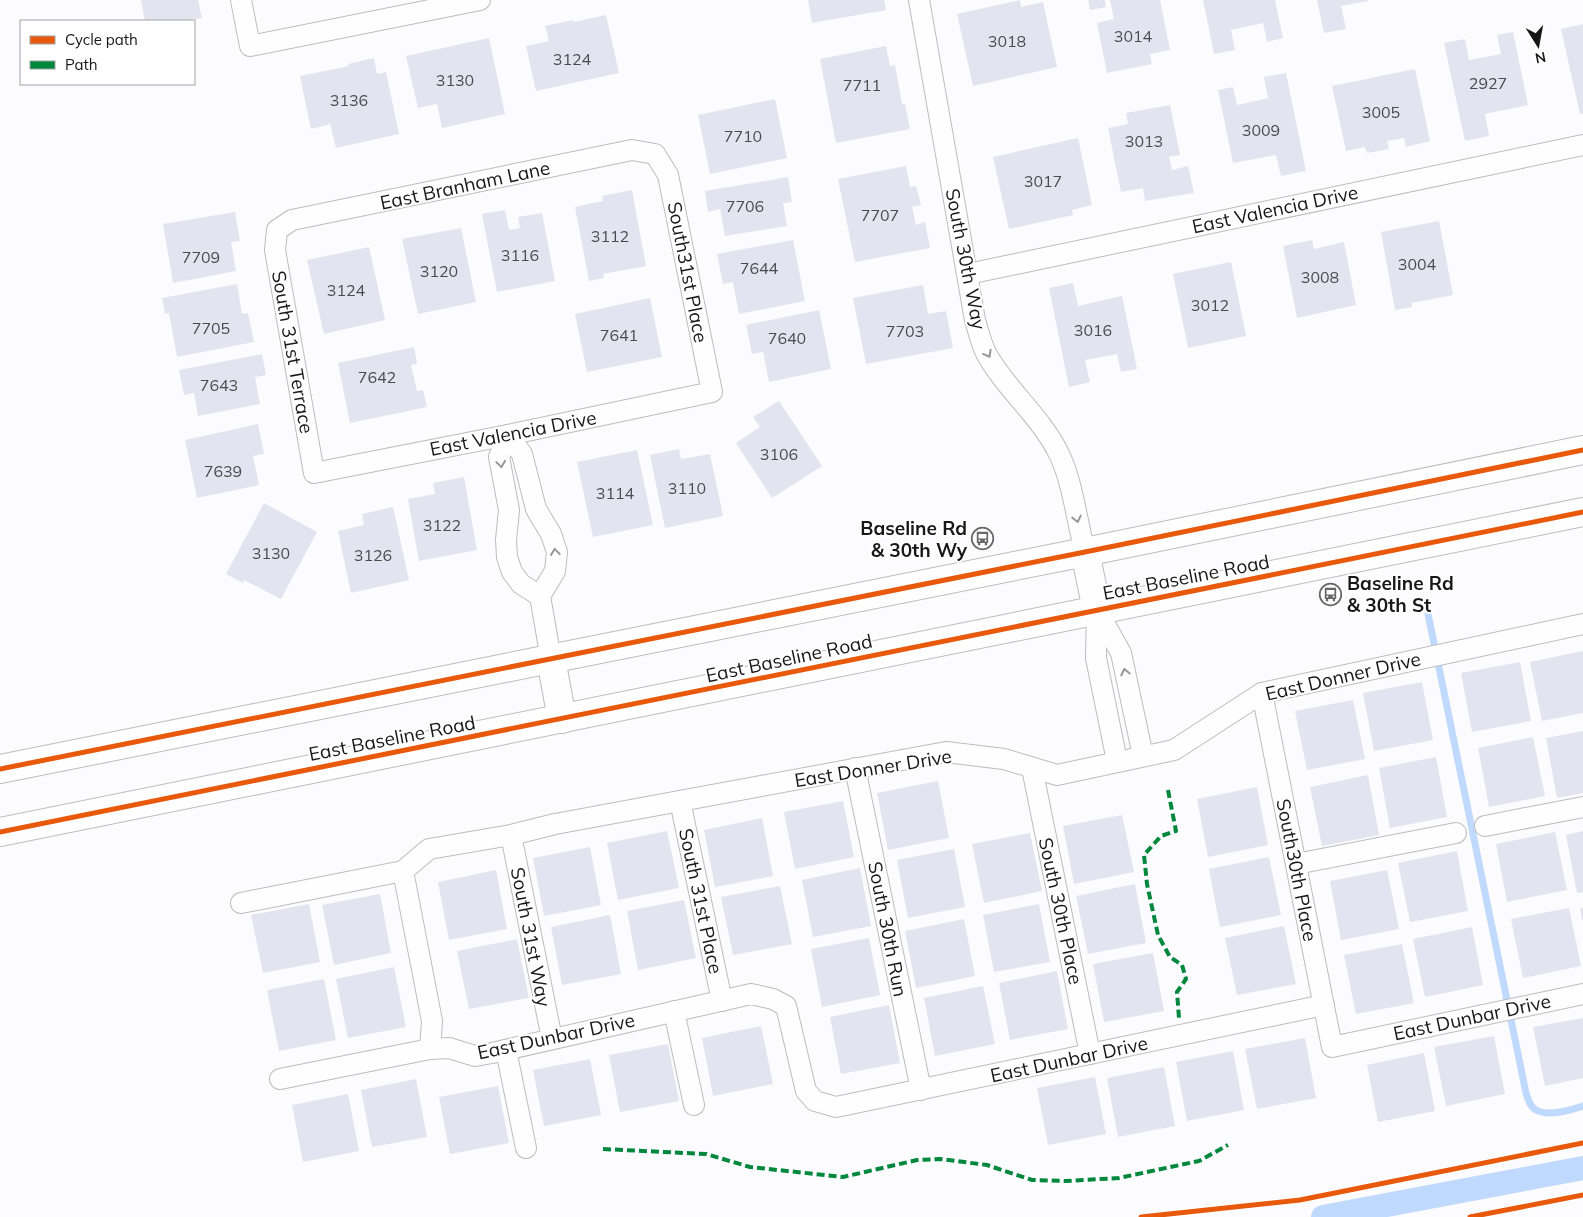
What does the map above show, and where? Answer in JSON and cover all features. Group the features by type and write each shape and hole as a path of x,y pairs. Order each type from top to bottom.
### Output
{"main road":[{"path":"0,769 1085,552 1583,450"},
{"name":"East Baseline Road","path":"0,832 1583,512"},
{"path":"1085,552 1097,610"},
{"path":"551,659 562,719"}],"street":[{"path":"241,0 250,46 480,0"},
{"name":"South 30th Way","path":"919,0 975,320 986,352 1006,382 1045,431 1060,456 1085,552"},
{"name":"East Valencia Drive","path":"968,274 1583,144"},
{"name":"East Branham Lane","path":"277,230 292,220 632,150 655,154"},
{"name":"South31st Place","path":"655,154 668,175 712,392"},
{"name":"South 31st Terrace","path":"277,230 275,250 314,473"},
{"name":"East Valencia Drive","path":"314,473 712,392"},
{"path":"508,435 500,457 509,510 506,540 507,557 512,572 521,584 540,596"},
{"path":"508,435 522,454 536,509 551,534 557,552 555,571 540,596 551,659"},
{"path":"1097,610 1121,653 1143,756"},
{"path":"1097,610 1096,658 1117,761"},
{"name":"East Donner Drive","path":"241,902 403,871 429,849 946,752 1004,759 1057,775 1174,750 1262,693 1583,624"},
{"name":"South30th Place","path":"1262,693 1332,1047"},
{"path":"1105,704 1131,699"},
{"name":"South 30th Run","path":"855,768 920,1090"},
{"name":"South 30th Place","path":"1032,768 1090,1054"},
{"name":"South 31st Place","path":"680,801 722,1001"},
{"path":"1485,826 1583,807"},
{"path":"1296,864 1456,833"},
{"name":"South 31st Way","path":"511,835 552,1039"},
{"path":"403,871 432,1021 430,1050"},
{"name":"East Dunbar Drive","path":"280,1079 430,1050 449,1048 475,1056 751,994 773,999 786,1006 806,1091 815,1101 836,1107 1324,1005"},
{"name":"East Dunbar Drive","path":"1332,1047 1583,994"},
{"path":"674,1011 694,1105"},
{"path":"506,1050 526,1148"}],"building":[{"path":"141,0 198,0 202,18 189,20 145,20"},
{"path":"808,0 884,0 886,10 812,23"},
{"path":"1020,0 1021,7 1043,2 1057,67 973,86 957,14"},
{"path":"1088,0 1105,0 1106,7 1090,10"},
{"path":"1110,0 1160,0 1170,50 1150,54 1152,64 1107,73 1097,23 1114,19"},
{"path":"1203,0 1275,0 1283,38 1267,42 1263,23 1231,30 1235,50 1214,54"},
{"path":"1317,0 1368,1 1341,6 1346,29 1324,33"},
{"path":"606,15 619,73 536,91 526,46 549,41 545,26"},
{"path":"1583,24 1583,114 1580,114 1561,29"},
{"path":"1513,32 1528,105 1485,114 1489,136 1465,141 1444,43 1465,39 1469,60 1501,54 1497,35"},
{"path":"489,38 505,114 442,128 437,104 418,108 406,56"},
{"path":"886,46 890,66 895,65 902,104 905,104 910,129 836,143 820,59"},
{"path":"374,58 377,74 386,72 399,134 336,148 330,124 311,129 300,76 349,66 348,64"},
{"path":"1415,69 1430,141 1406,147 1404,138 1387,141 1389,149 1367,153 1365,147 1346,151 1332,86"},
{"path":"1286,73 1306,171 1281,176 1276,155 1233,163 1218,90 1233,87 1237,105 1268,98 1264,77"},
{"path":"775,99 787,158 710,174 698,115"},
{"path":"1170,105 1180,155 1169,157 1172,170 1188,166 1194,193 1145,201 1143,188 1121,192 1108,128 1128,124 1126,113"},
{"path":"1078,138 1092,205 1072,210 1073,215 1009,229 993,157"},
{"path":"906,166 910,187 916,186 921,205 912,207 916,225 925,222 930,248 855,262 838,179"},
{"path":"788,177 792,202 783,203 787,226 725,236 720,209 708,212 705,191"},
{"path":"632,190 646,266 603,274 604,278 589,281 575,207 603,201 602,196"},
{"path":"505,210 509,230 520,228 518,217 542,213 555,281 497,292 482,214"},
{"path":"235,212 240,241 231,242 236,271 173,283 163,224"},
{"path":"1439,221 1453,295 1411,303 1412,307 1395,310 1381,232"},
{"path":"461,228 476,302 418,314 402,239"},
{"path":"793,240 805,301 739,314 733,282 723,284 717,254"},
{"path":"1312,240 1314,249 1344,242 1356,305 1297,318 1283,246"},
{"path":"369,247 385,320 324,334 307,260"},
{"path":"1231,262 1246,336 1188,348 1173,274"},
{"path":"1073,283 1078,306 1122,296 1137,369 1121,372 1117,354 1085,360 1090,382 1069,387 1049,288"},
{"path":"237,284 242,314 248,313 254,342 177,357 169,313 165,314 162,298"},
{"path":"923,285 928,314 946,311 953,348 866,364 853,298"},
{"path":"650,298 662,357 587,372 575,314"},
{"path":"819,310 831,369 769,382 763,352 752,354 746,325"},
{"path":"414,347 417,364 411,365 417,391 423,390 427,407 350,423 338,363"},
{"path":"262,354 266,375 255,377 260,404 198,416 194,393 184,395 179,370"},
{"path":"779,401 822,466 772,498 736,443 760,427 753,417"},
{"path":"258,424 264,454 253,456 259,485 197,498 185,440"},
{"path":"679,449 681,459 710,454 723,516 665,528 650,455"},
{"path":"637,450 653,525 593,537 577,462"},
{"path":"464,477 477,550 419,561 408,499 435,494 433,483"},
{"path":"264,503 317,532 281,599 244,580 243,583 226,574"},
{"path":"393,507 409,580 351,593 338,531 364,525 362,514"},
{"path":"990,535 992,541 978,544 977,538"},
{"path":"1335,591 1335,596 1324,598 1323,594"},
{"path":"1583,651 1583,713 1542,721 1530,662"},
{"path":"1520,662 1531,721 1472,732 1461,673"},
{"path":"1422,682 1433,740 1374,751 1363,693"},
{"path":"1353,700 1365,759 1307,770 1295,711"},
{"path":"1583,731 1583,793 1557,798 1546,738"},
{"path":"1533,737 1545,796 1489,807 1478,748"},
{"path":"1436,757 1447,817 1390,828 1379,768"},
{"path":"1368,775 1379,835 1322,846 1310,787"},
{"path":"938,781 949,838 888,850 877,793"},
{"path":"1257,787 1268,845 1208,857 1197,799"},
{"path":"843,801 854,857 795,869 784,812"},
{"path":"1122,815 1134,872 1074,884 1063,826"},
{"path":"762,818 773,876 715,887 704,830"},
{"path":"667,831 679,888 618,900 607,843"},
{"path":"1583,831 1583,892 1577,893 1566,835"},
{"path":"1555,832 1567,890 1507,902 1496,844"},
{"path":"1030,833 1042,891 984,903 972,844"},
{"path":"590,847 601,905 544,916 533,858"},
{"path":"954,849 965,907 908,918 897,860"},
{"path":"1457,851 1468,911 1410,922 1398,863"},
{"path":"1269,857 1281,915 1220,927 1209,869"},
{"path":"860,868 871,926 813,937 802,880"},
{"path":"496,870 507,929 449,940 438,882"},
{"path":"1387,870 1399,929 1341,940 1330,881"},
{"path":"1135,884 1146,943 1088,954 1076,896"},
{"path":"780,886 792,944 733,955 721,897"},
{"path":"380,894 391,953 334,965 322,905"},
{"path":"684,900 696,958 638,970 627,911"},
{"path":"309,904 320,962 263,973 251,915"},
{"path":"1039,904 1050,962 994,972 983,915"},
{"path":"1569,908 1581,966 1523,978 1511,919"},
{"path":"1580,908 1583,908 1583,920 1582,920"},
{"path":"610,915 621,974 562,985 551,927"},
{"path":"964,919 975,976 916,988 905,931"},
{"path":"1284,926 1296,984 1237,995 1225,938"},
{"path":"1472,927 1483,985 1425,997 1413,939"},
{"path":"869,938 880,995 822,1007 811,949"},
{"path":"517,939 529,998 469,1009 457,951"},
{"path":"1402,944 1414,1003 1356,1014 1344,955"},
{"path":"1153,953 1164,1011 1104,1022 1093,964"},
{"path":"394,967 406,1027 348,1038 336,979"},
{"path":"1057,971 1068,1029 1010,1040 999,983"},
{"path":"324,979 336,1040 279,1051 267,990"},
{"path":"983,986 995,1044 935,1056 924,998"},
{"path":"889,1005 900,1063 841,1074 830,1017"},
{"path":"1583,1018 1583,1078 1545,1086 1533,1027"},
{"path":"761,1026 773,1084 713,1096 702,1038"},
{"path":"1494,1036 1505,1094 1446,1106 1434,1047"},
{"path":"1305,1038 1316,1098 1257,1109 1245,1049"},
{"path":"668,1044 679,1101 620,1112 609,1055"},
{"path":"1233,1051 1244,1110 1187,1121 1176,1062"},
{"path":"1424,1053 1435,1111 1378,1122 1367,1065"},
{"path":"590,1059 601,1115 544,1126 533,1070"},
{"path":"1164,1067 1175,1126 1118,1137 1107,1078"},
{"path":"1095,1077 1106,1134 1048,1145 1037,1088"},
{"path":"416,1079 427,1137 372,1147 361,1090"},
{"path":"498,1086 509,1143 450,1154 439,1097"},
{"path":"348,1094 359,1151 303,1162 292,1105"}],"waterway":[{"path":"1428,614 1526,1093 1532,1107 1541,1112 1560,1112 1583,1106"},
{"path":"1323,1217 1583,1168"}],"marked path":[{"path":"1168,790 1176,831 1161,836 1144,855 1147,884 1158,935 1170,957 1182,965 1186,979 1177,992 1179,1018"},
{"path":"603,1149 706,1154 750,1167 843,1177 917,1160 940,1159 987,1165 1032,1180 1065,1181 1119,1178 1199,1161 1228,1145"}],"cycle path":[{"path":"0,769 1085,552 1583,450"},
{"path":"0,832 1583,512"},
{"path":"1141,1217 1300,1200 1583,1143"},
{"path":"1470,1217 1583,1195"}],"place":[{"name":"Baseline Rd & 30th Wy","path":"983,539"},
{"name":"Baseline Rd & 30th St","path":"1331,594"}]}
